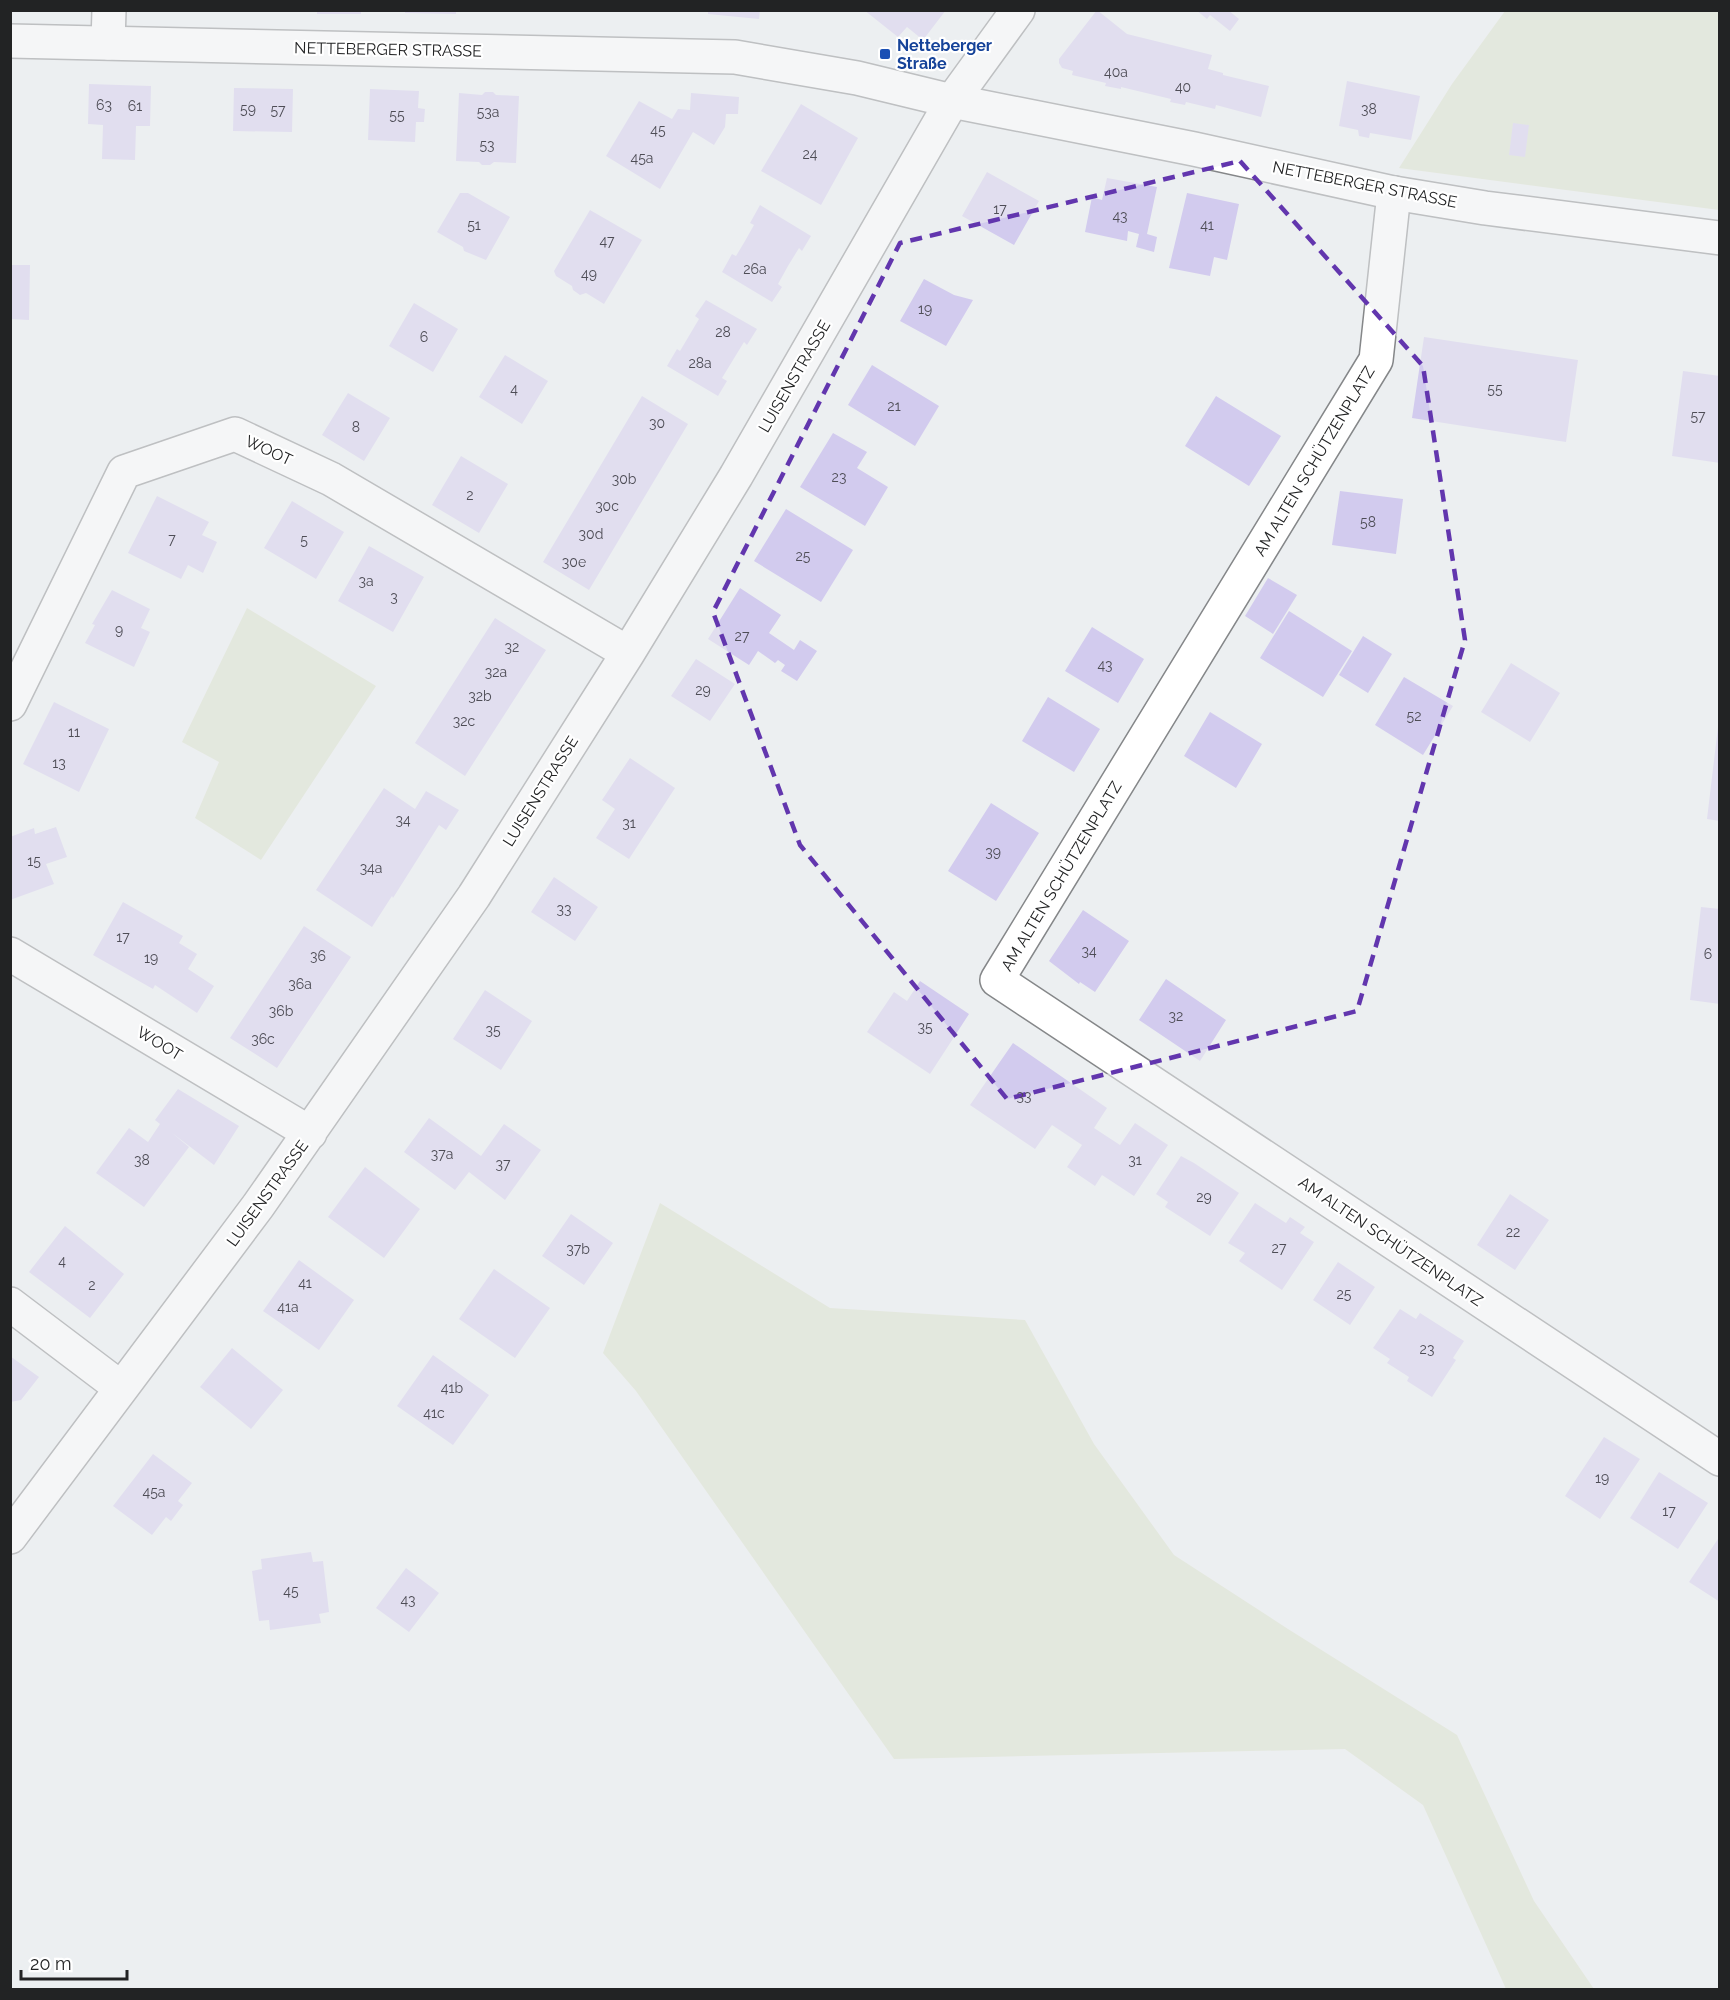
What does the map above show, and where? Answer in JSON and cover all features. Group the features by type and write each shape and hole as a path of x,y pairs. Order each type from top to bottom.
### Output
{"street":[{"path":"108,43 109,10"},
{"name":"LUISENSTRASSE","path":"10,1538 246,1222 474,896 628,653 736,476 952,100 1018,10"},
{"name":"NETTEBERGER STRASSE","path":"10,41 735,57 857,78 1394,193 1719,238"},
{"name":"AM ALTEN SCHÜTZENPLATZ","path":"1394,193 1376,360 997,980 1719,1459"},
{"name":"WOOT","path":"10,704 124,472 235,434 332,479 628,653"},
{"name":"WOOT","path":"10,954 310,1133"},
{"path":"10,1304 122,1388"}],"highlighted area":[{"path":"1240,161 1423,366 1465,640 1357,1011 1007,1099 800,845 713,612 900,243"}],"green space":[{"path":"1505,11 1719,11 1719,210 1399,168 1452,84"},
{"path":"247,608 376,686 261,860 195,818 219,762 182,742"},
{"path":"660,1203 830,1308 1025,1320 1094,1444 1174,1555 1457,1735 1534,1901 1594,1989 1506,1989 1423,1805 1345,1749 894,1759 636,1391 603,1353"}],"building":[{"path":"317,10 361,10 361,14 317,14"},
{"path":"405,10 456,10 456,14 405,13"},
{"path":"708,10 760,10 759,19 708,14"},
{"path":"864,10 946,10 923,40 907,27 898,37"},
{"path":"1097,10 1127,34 1212,55 1208,69 1269,86 1261,117 1216,105 1215,109 1186,102 1185,105 1170,102 1171,99 1121,87 1121,89 1105,86 1106,83 1072,75 1073,71 1062,68 1059,59"},
{"path":"1196,10 1228,10 1239,19 1230,31 1210,15 1207,19"},
{"path":"1347,81 1420,96 1411,140 1370,133 1369,138 1359,136 1358,130 1339,126"},
{"path":"89,84 151,86 150,126 136,126 135,160 102,159 103,125 88,124"},
{"path":"234,88 293,89 292,132 233,131"},
{"path":"370,89 419,91 418,108 425,109 424,122 416,122 415,142 368,140"},
{"path":"485,92 519,96 516,163 494,162 490,165 482,165 479,162 456,161 459,93 482,95"},
{"path":"691,93 739,97 738,114 726,114 725,127 714,145 693,132 660,189 606,156 639,101 672,119 678,109 690,110"},
{"path":"801,104 858,138 821,205 761,171"},
{"path":"1513,123 1529,125 1525,157 1509,155"},
{"path":"987,172 1039,201 1014,245 962,216"},
{"path":"1107,178 1157,187 1147,234 1157,237 1154,252 1136,247 1139,234 1128,231 1127,241 1085,232 1092,197 1102,200"},
{"path":"460,193 468,193 510,217 486,260 464,251 463,247 437,232"},
{"path":"1187,193 1239,204 1227,260 1214,257 1210,276 1169,268"},
{"path":"760,205 811,236 802,251 799,248 788,266 778,284 782,287 772,302 722,272 732,254 736,256 745,241 754,225 750,223"},
{"path":"590,210 642,240 604,304 586,293 580,295 573,290 572,286 556,276 554,271"},
{"path":"10,265 30,265 29,320 10,319"},
{"path":"924,279 954,295 973,300 946,346 900,321"},
{"path":"706,300 757,329 747,345 744,342 722,378 727,381 718,396 667,366 677,349 680,351 699,319 695,316"},
{"path":"414,303 458,329 433,372 389,346"},
{"path":"1424,337 1578,360 1566,442 1412,418"},
{"path":"505,355 548,381 522,424 479,397"},
{"path":"872,365 939,406 915,446 848,405"},
{"path":"1683,371 1720,376 1720,463 1672,456"},
{"path":"348,393 390,418 364,461 322,435"},
{"path":"642,396 688,424 589,590 543,562"},
{"path":"1216,396 1281,436 1249,486 1185,446"},
{"path":"833,433 867,452 857,468 888,487 865,526 800,487"},
{"path":"461,456 508,484 479,533 432,505"},
{"path":"1340,491 1403,499 1396,554 1332,545"},
{"path":"157,496 209,522 202,535 217,542 203,573 188,565 181,579 128,553"},
{"path":"292,501 344,532 316,579 264,548"},
{"path":"786,509 853,550 821,602 754,561"},
{"path":"369,546 424,577 393,632 338,601"},
{"path":"1268,578 1297,595 1273,634 1245,616"},
{"path":"740,588 781,615 769,633 794,650 800,640 817,651 797,681 781,671 785,665 778,660 775,663 758,651 749,665 708,639"},
{"path":"112,590 150,609 141,628 150,632 134,667 85,643 95,625 92,624"},
{"path":"1289,611 1352,651 1323,697 1260,658"},
{"path":"495,618 546,650 465,776 415,743"},
{"path":"1092,627 1144,659 1118,703 1065,671"},
{"path":"1363,636 1392,654 1368,693 1339,675"},
{"path":"696,659 735,684 710,721 671,696"},
{"path":"1511,663 1560,693 1530,742 1481,712"},
{"path":"1404,677 1453,706 1423,755 1375,725"},
{"path":"1048,697 1100,729 1074,772 1022,741"},
{"path":"54,702 109,729 79,792 23,764"},
{"path":"1210,712 1262,744 1236,788 1184,756"},
{"path":"1718,727 1720,727 1720,821 1707,819"},
{"path":"630,758 675,788 629,859 596,838 615,809 602,800"},
{"path":"384,788 415,809 426,791 459,810 446,830 439,825 372,927 316,890"},
{"path":"991,803 1039,833 996,901 948,871"},
{"path":"56,827 67,857 46,864 54,884 10,900 10,837 34,828 35,834"},
{"path":"554,877 598,907 575,941 531,912"},
{"path":"123,902 183,936 179,943 197,954 188,969 214,986 197,1013 155,985 153,989 93,955"},
{"path":"1701,907 1720,909 1720,1004 1690,1000"},
{"path":"1083,910 1129,941 1095,992 1080,982 1079,984 1049,961"},
{"path":"304,926 351,957 277,1068 230,1038"},
{"path":"1166,979 1226,1020 1200,1061 1139,1020"},
{"path":"920,981 969,1014 930,1074 867,1032 894,992 907,1001"},
{"path":"485,990 532,1021 501,1070 453,1039"},
{"path":"1013,1043 1107,1108 1094,1128 1120,1145 1135,1123 1168,1145 1134,1196 1102,1175 1095,1186 1067,1167 1082,1145 1052,1125 1035,1149 970,1105"},
{"path":"178,1089 239,1126 214,1165 172,1133 189,1147 144,1207 96,1173 129,1128 148,1142 160,1124 155,1120"},
{"path":"429,1118 481,1156 504,1124 541,1150 505,1200 469,1172 455,1190 404,1152"},
{"path":"1181,1156 1239,1193 1210,1236 1165,1207 1168,1202 1156,1194"},
{"path":"365,1167 420,1209 384,1258 328,1217"},
{"path":"1510,1194 1549,1220 1515,1270 1477,1245"},
{"path":"1255,1203 1286,1223 1290,1217 1305,1227 1300,1233 1314,1242 1282,1290 1239,1261 1245,1253 1228,1243"},
{"path":"571,1214 613,1243 584,1285 542,1256"},
{"path":"65,1226 124,1274 90,1318 29,1272"},
{"path":"299,1260 354,1300 319,1350 263,1311"},
{"path":"1338,1262 1375,1287 1350,1325 1313,1300"},
{"path":"494,1269 550,1308 515,1358 459,1319"},
{"path":"1400,1309 1416,1319 1420,1313 1464,1341 1453,1358 1456,1360 1432,1397 1407,1381 1409,1377 1387,1363 1390,1359 1373,1348"},
{"path":"232,1348 283,1390 251,1429 200,1387"},
{"path":"433,1355 489,1395 453,1445 397,1406"},
{"path":"10,1356 39,1377 21,1400 10,1402"},
{"path":"1604,1437 1640,1459 1600,1519 1565,1496"},
{"path":"153,1454 192,1483 178,1501 183,1505 171,1521 166,1517 152,1535 113,1506"},
{"path":"1659,1472 1708,1503 1678,1549 1630,1518"},
{"path":"1720,1536 1720,1602 1689,1582"},
{"path":"311,1552 313,1562 323,1561 329,1612 319,1614 321,1623 270,1630 269,1620 259,1621 252,1571 262,1569 261,1559"},
{"path":"406,1568 439,1593 409,1632 376,1608"}],"place":[{"name":"Netteberger Straße","path":"885,54"}]}
